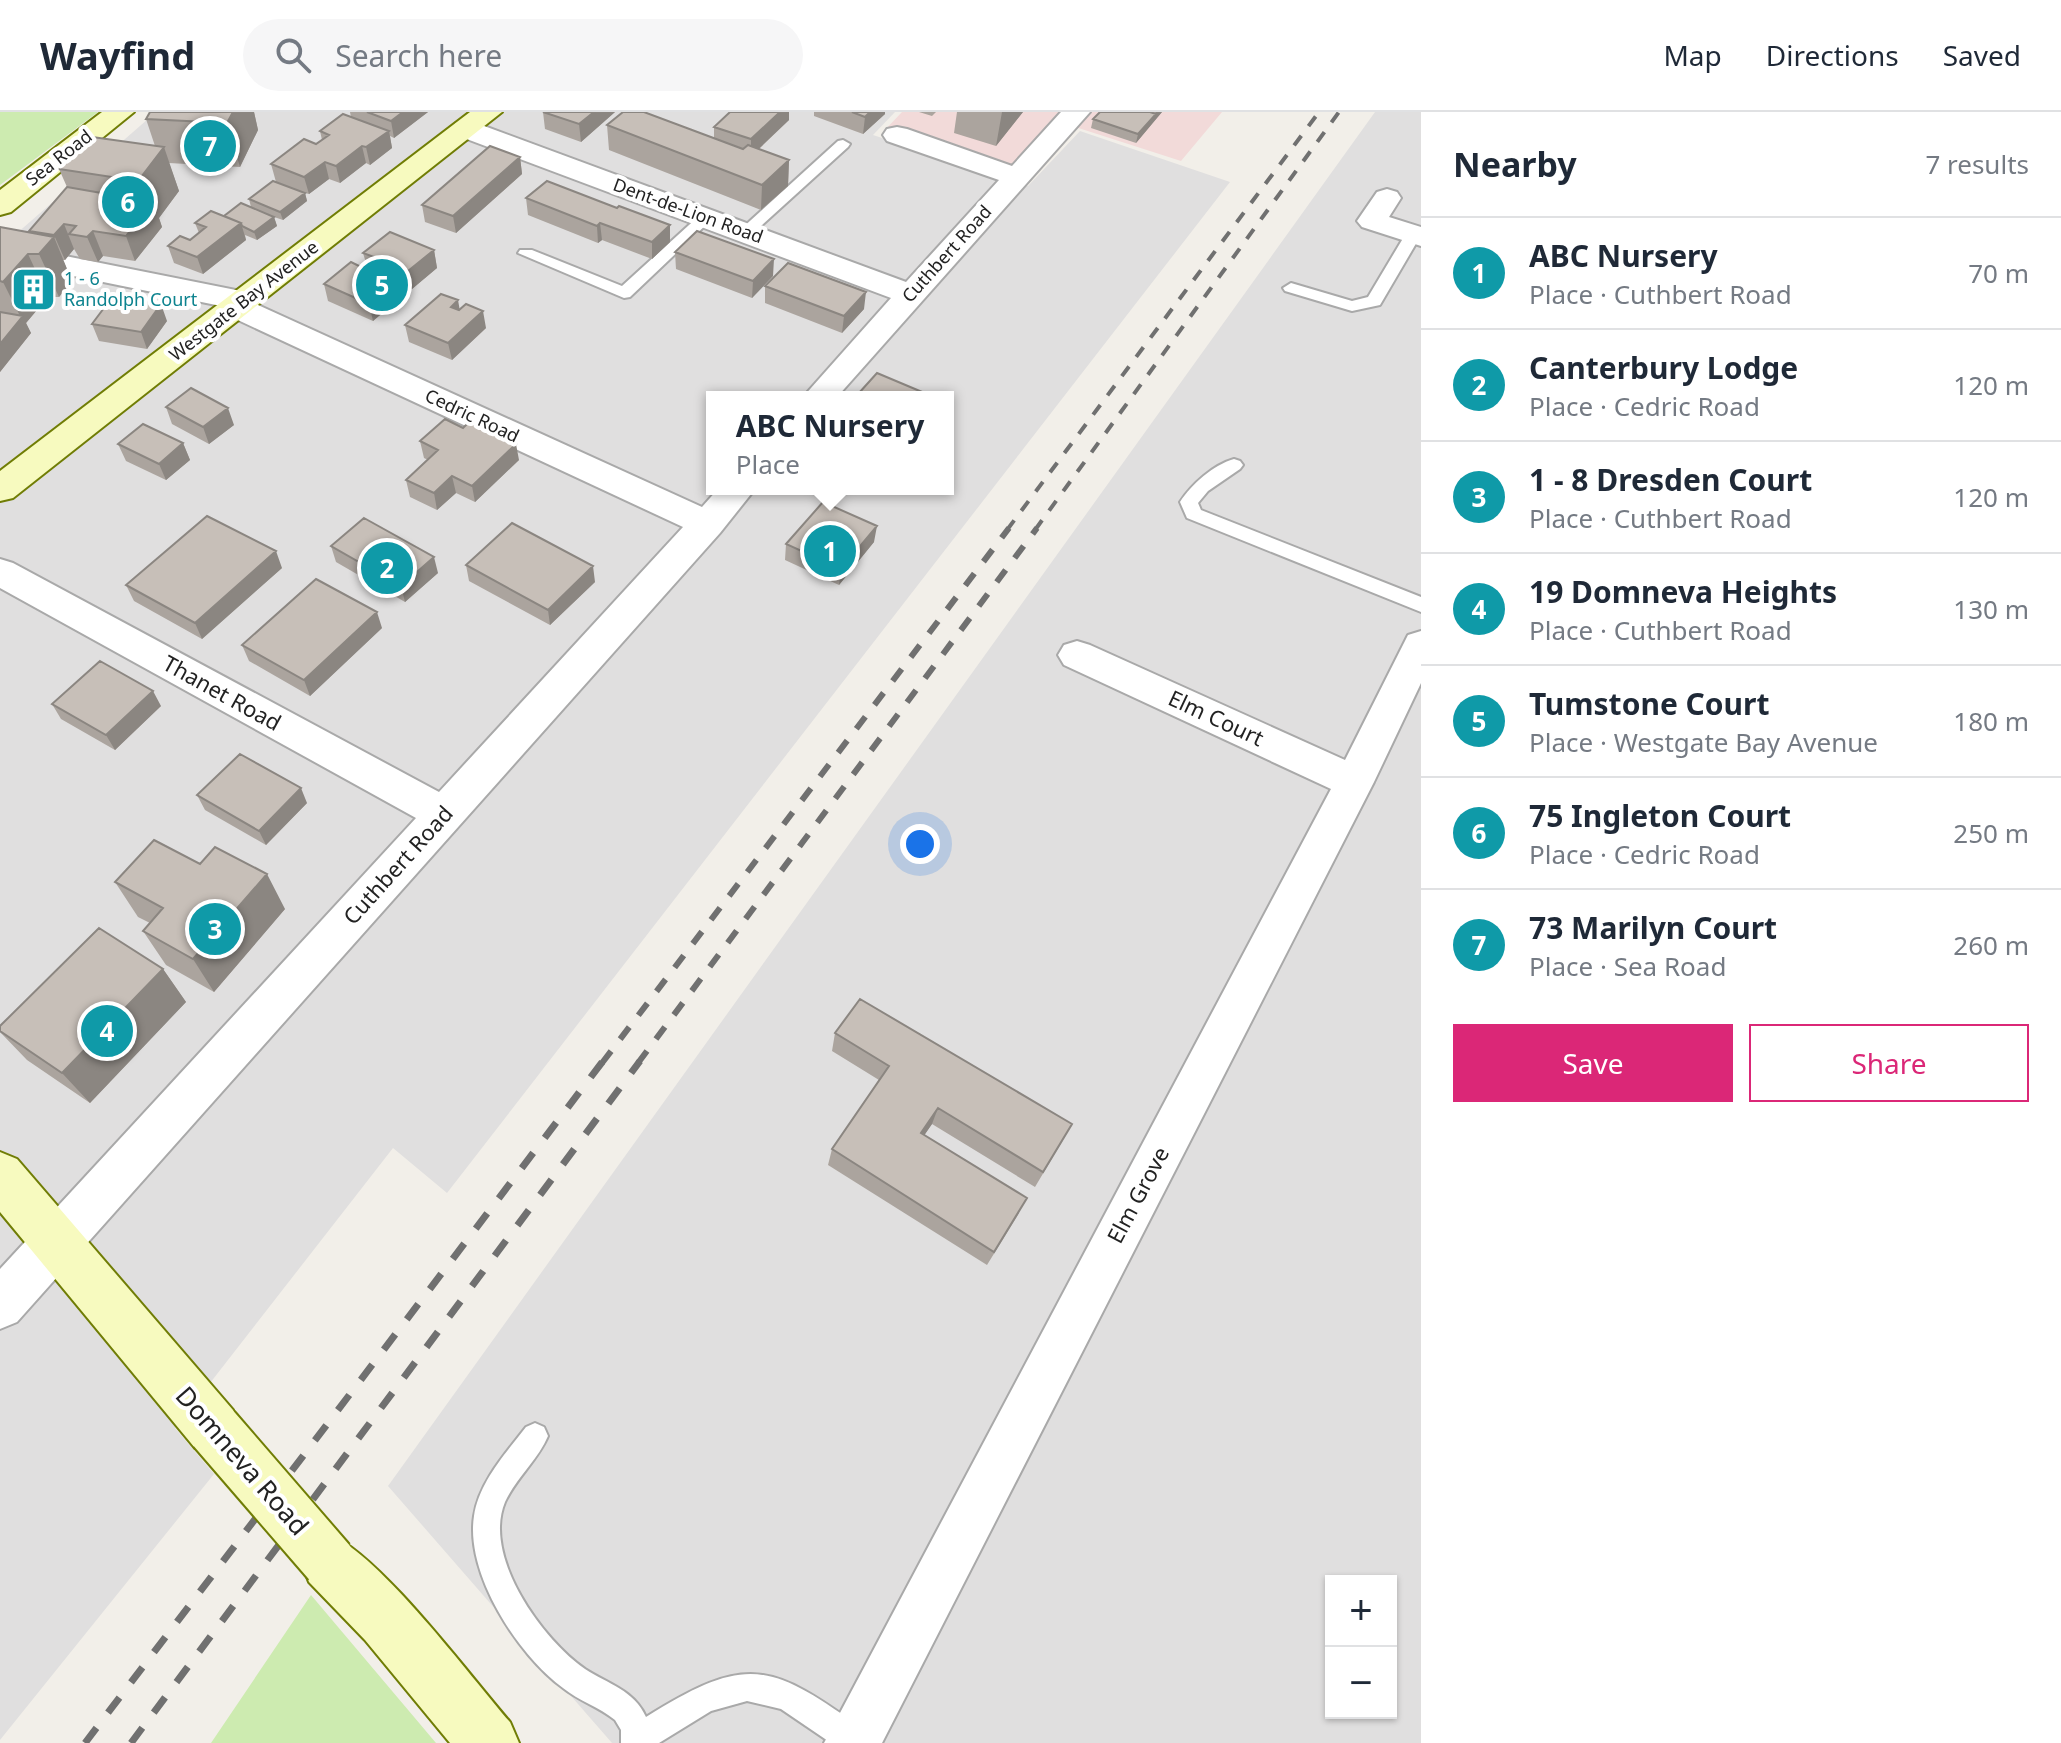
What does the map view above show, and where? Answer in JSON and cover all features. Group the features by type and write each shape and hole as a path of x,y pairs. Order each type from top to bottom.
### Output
{"street":[{"name":"Sea Road","path":"0,206 39,172 120,112"},
{"name":"Cuthbert Road","path":"824,391 1017,177 1069,113"},
{"name":"Dent-de-Lion Road","path":"477,121 705,218 909,294"},
{"name":"Westgate Bay Avenue","path":"0,489 477,121"},
{"path":"897,135 1017,177"},
{"path":"1387,198 1372,221 1417,236"},
{"name":"Cedric Road","path":"0,252 240,304 708,524"},
{"name":"Cuthbert Road","path":"0,1305 733,495"},
{"name":"Thanet Road","path":"0,572 444,814"},
{"name":"Elm Grove","path":"853,1742 1354,782 1421,645"},
{"name":"Elm Court","path":"1077,655 1354,782"},
{"name":"Domneva Road","path":"0,1175 214,1429 329,1562 385,1620 489,1743"}],"lane":[{"path":"745,233 843,144"},
{"path":"526,253 624,293 705,218"},
{"path":"1291,288 1344,304 1363,305 1374,301 1417,236"},
{"path":"1234,465 1194,493 1189,502 1189,510 1193,514 1421,605"},
{"path":"535,1436 497,1490 488,1515 492,1563 530,1635 575,1679 622,1707 632,1718 637,1741 721,1691 751,1684 784,1692 853,1742"}],"shaded area":[{"path":"156,112 895,112 873,135 1028,186 1080,131 1230,182 447,1193 393,1148 175,1428 214,1474 0,1740 0,248"},
{"path":"902,112 1222,112 1181,161 1066,124 1017,177 884,131"},
{"path":"1375,112 1421,112 1421,1743 612,1743 388,1486"}],"green space":[{"path":"0,112 98,112 0,185"},
{"path":"311,1595 436,1743 211,1743"}],"building":[{"path":"150,112 233,112 227,123 146,119"},
{"path":"367,112 403,112 391,121"},
{"path":"543,112 594,112 579,124"},
{"path":"623,112 644,112 743,149 748,145 789,160 762,185 607,125"},
{"path":"730,112 780,112 751,139 714,127"},
{"path":"852,112 870,112 865,117"},
{"path":"1100,112 1156,114 1138,134 1093,119"},
{"path":"343,114 389,131 336,166 325,162 304,177 271,164 304,139 316,144 329,135 320,131"},
{"path":"85,136 164,147 138,181 59,169"},
{"path":"490,146 520,157 453,216 422,205"},
{"path":"273,181 305,193 280,212 249,199"},
{"path":"547,181 670,225 652,242 600,223 597,226 526,198"},
{"path":"67,187 153,202 126,236 93,231 87,237 69,234 76,226 64,224 54,235 29,231"},
{"path":"241,203 274,217 254,232 224,216"},
{"path":"211,211 241,223 197,257 168,246 180,236 190,240 206,227 195,223"},
{"path":"0,227 54,237 39,254 28,254 3,282 0,281"},
{"path":"697,231 774,259 753,281 675,252"},
{"path":"390,232 434,250 408,271 401,268 390,278 397,281 369,304 324,284 351,262 361,267 374,257 363,253"},
{"path":"788,263 866,292 844,316 765,286"},
{"path":"441,294 458,300 451,307 459,310 466,304 483,311 448,343 405,325"},
{"path":"113,296 161,304 141,332 92,324"},
{"path":"0,312 23,316 0,344"},
{"path":"877,373 920,391 861,391"},
{"path":"191,388 228,408 203,427 166,407"},
{"path":"445,419 463,428 469,422 516,444 472,486 452,476 434,493 406,480 438,450 420,441"},
{"path":"143,424 183,443 159,464 118,444"},
{"path":"823,502 877,526 841,569 786,544"},
{"path":"207,516 276,551 195,623 126,585"},
{"path":"364,518 434,557 401,586 331,546"},
{"path":"512,523 593,566 548,610 466,565"},
{"path":"316,579 377,612 304,680 242,645"},
{"path":"100,661 153,691 106,735 52,704"},
{"path":"240,754 301,788 259,831 197,795"},
{"path":"154,840 200,864 215,847 267,874 193,959 143,931 163,908 115,882"},
{"path":"99,928 163,969 62,1073 0,1031 0,1026"},
{"path":"860,999 1072,1124 1043,1172 938,1108 921,1133 1027,1198 994,1252 832,1149 889,1066 835,1033"}],"railway":[{"path":"1007,530 1319,112"},
{"path":"1035,530 1339,112"},
{"path":"602,1063 1009,528"},
{"path":"638,1063 1037,528"},
{"path":"85,1743 603,1061"},
{"path":"131,1743 640,1061"}],"place":[{"name":"73 Marilyn Court","path":"210,146"},
{"name":"75 Ingleton Court","path":"128,202"},
{"name":"Tumstone Court","path":"382,285"},
{"name":"1 - 6 Randolph Court","path":"33,289"},
{"name":"ABC Nursery","path":"830,551"},
{"name":"Canterbury Lodge","path":"387,568"},
{"name":"1 - 8 Dresden Court","path":"215,929"},
{"name":"19 Domneva Heights","path":"107,1031"}]}
